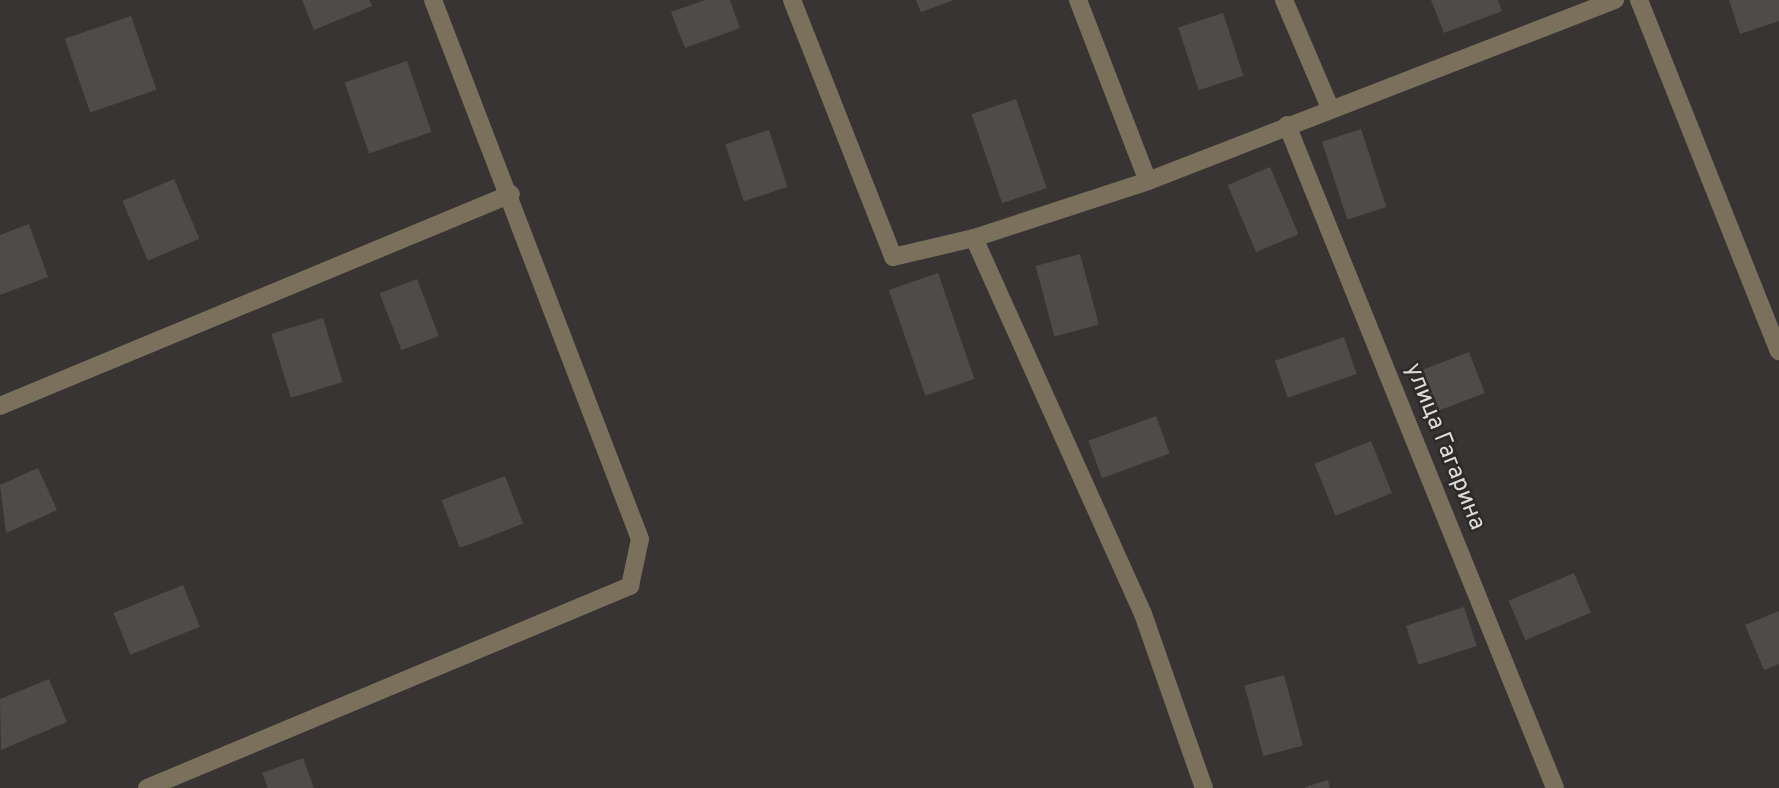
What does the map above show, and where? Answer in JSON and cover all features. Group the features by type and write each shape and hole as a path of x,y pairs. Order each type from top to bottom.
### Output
{"street":[{"path":"146,788 630,586 640,539 512,194 433,0"},
{"path":"792,0 893,257 974,238 1148,181 1330,108 1615,0"},
{"path":"1078,0 1148,181"},
{"path":"1284,0 1330,108"},
{"path":"1639,0 1779,351"},
{"name":"улица Гагарина","path":"1287,125 1555,788"},
{"path":"0,406 512,194"},
{"path":"974,238 1143,614 1204,788"}],"building":[{"path":"302,0 369,0 372,6 314,30"},
{"path":"705,0 730,0 740,28 685,48 671,12"},
{"path":"916,0 954,0 921,12"},
{"path":"1431,0 1498,0 1502,11 1444,33"},
{"path":"1729,0 1779,0 1779,21 1740,34"},
{"path":"1223,13 1243,76 1199,90 1178,28"},
{"path":"131,16 156,90 90,113 65,39"},
{"path":"407,61 431,132 369,153 345,82"},
{"path":"1016,99 1047,188 1002,203 972,114"},
{"path":"1361,129 1386,207 1347,220 1322,142"},
{"path":"769,130 788,187 744,201 725,144"},
{"path":"1270,167 1299,234 1256,252 1228,185"},
{"path":"174,179 199,239 148,261 122,201"},
{"path":"29,224 48,277 0,295 0,235"},
{"path":"1080,254 1099,325 1054,336 1036,266"},
{"path":"938,273 974,379 925,396 889,290"},
{"path":"417,279 439,336 402,350 380,293"},
{"path":"323,318 343,382 291,398 271,334"},
{"path":"1344,337 1357,374 1288,398 1275,361"},
{"path":"1469,352 1485,393 1437,411 1421,370"},
{"path":"1156,416 1170,454 1102,478 1088,441"},
{"path":"1371,441 1392,493 1335,516 1314,464"},
{"path":"38,468 57,510 6,533 0,485"},
{"path":"505,476 523,524 460,548 442,500"},
{"path":"1574,573 1591,613 1525,640 1509,601"},
{"path":"183,585 200,627 130,655 113,613"},
{"path":"1464,607 1477,646 1419,665 1406,626"},
{"path":"1779,611 1779,664 1764,670 1745,625"},
{"path":"1284,675 1303,746 1263,756 1244,686"},
{"path":"49,679 67,722 1,750 0,699"},
{"path":"303,758 314,788 268,788 262,773"},
{"path":"1328,780 1330,788 1305,788 1305,787"}]}
